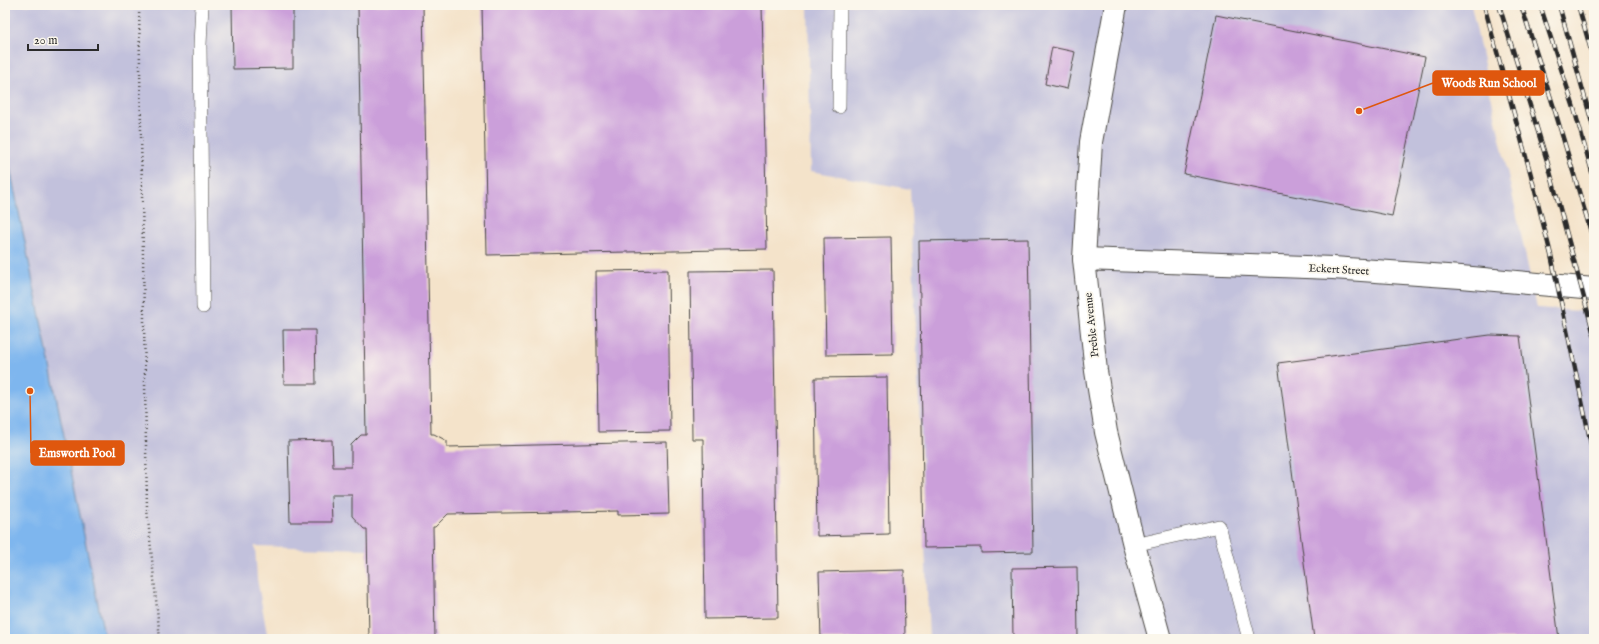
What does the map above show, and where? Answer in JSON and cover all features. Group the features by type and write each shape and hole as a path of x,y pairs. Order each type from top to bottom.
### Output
{"street":[{"name":"Preble Avenue","path":"1116,5 1091,142 1084,259 1096,371 1106,432 1134,545 1160,639"},
{"name":"Eckert Street","path":"1084,259 1333,268 1461,277 1594,289"}],"lane":[{"path":"202,5 200,45 203,307"},
{"path":"839,107 840,5"},
{"path":"1134,545 1173,535 1219,526 1249,639"}],"path":[{"path":"139,5 147,509 160,639"}],"shaded area":[{"path":"5,5 360,5 366,435 352,445 352,515 368,526 368,549 255,546 257,579 268,639 105,639 5,143"},
{"path":"808,5 1471,5 1537,308 1594,312 1594,639 929,639 910,189 811,171"}],"water":[{"path":"5,143 105,639 5,639"}],"building":[{"path":"232,5 293,5 293,68 233,69"},
{"path":"358,5 423,5 431,434 434,434 447,441 447,447 667,442 669,514 618,515 618,511 448,514 435,527 433,527 435,639 369,639 367,529 364,529 352,516 352,495 331,495 332,522 290,522 288,441 332,440 333,467 351,467 351,445 361,435 366,435"},
{"path":"482,5 762,5 767,249 487,255"},
{"path":"1216,15 1425,57 1392,216 1184,174"},
{"path":"1052,47 1075,52 1067,89 1045,84"},
{"path":"891,237 893,354 826,355 824,238"},
{"path":"1028,239 1033,552 981,553 981,547 924,548 919,241"},
{"path":"668,270 670,431 598,432 596,271"},
{"path":"773,270 778,618 705,619 703,439 692,439 690,271"},
{"path":"283,330 315,330 316,384 284,384"},
{"path":"1490,335 1520,336 1559,639 1314,639 1278,363"},
{"path":"887,377 889,534 817,536 815,378"},
{"path":"1077,567 1078,639 1013,639 1012,568"},
{"path":"904,570 905,639 821,639 819,572"}],"railway":[{"path":"1484,5 1531,175 1551,255 1594,458"},
{"path":"1499,5 1548,164 1594,335"},
{"path":"1521,5 1555,111 1594,242"},
{"path":"1540,5 1573,105 1594,179"},
{"path":"1559,5 1594,130"},
{"path":"1578,5 1594,61"}],"place":[{"name":"Woods Run School","path":"1359,111"},
{"name":"Emsworth Pool","path":"30,391"}]}
